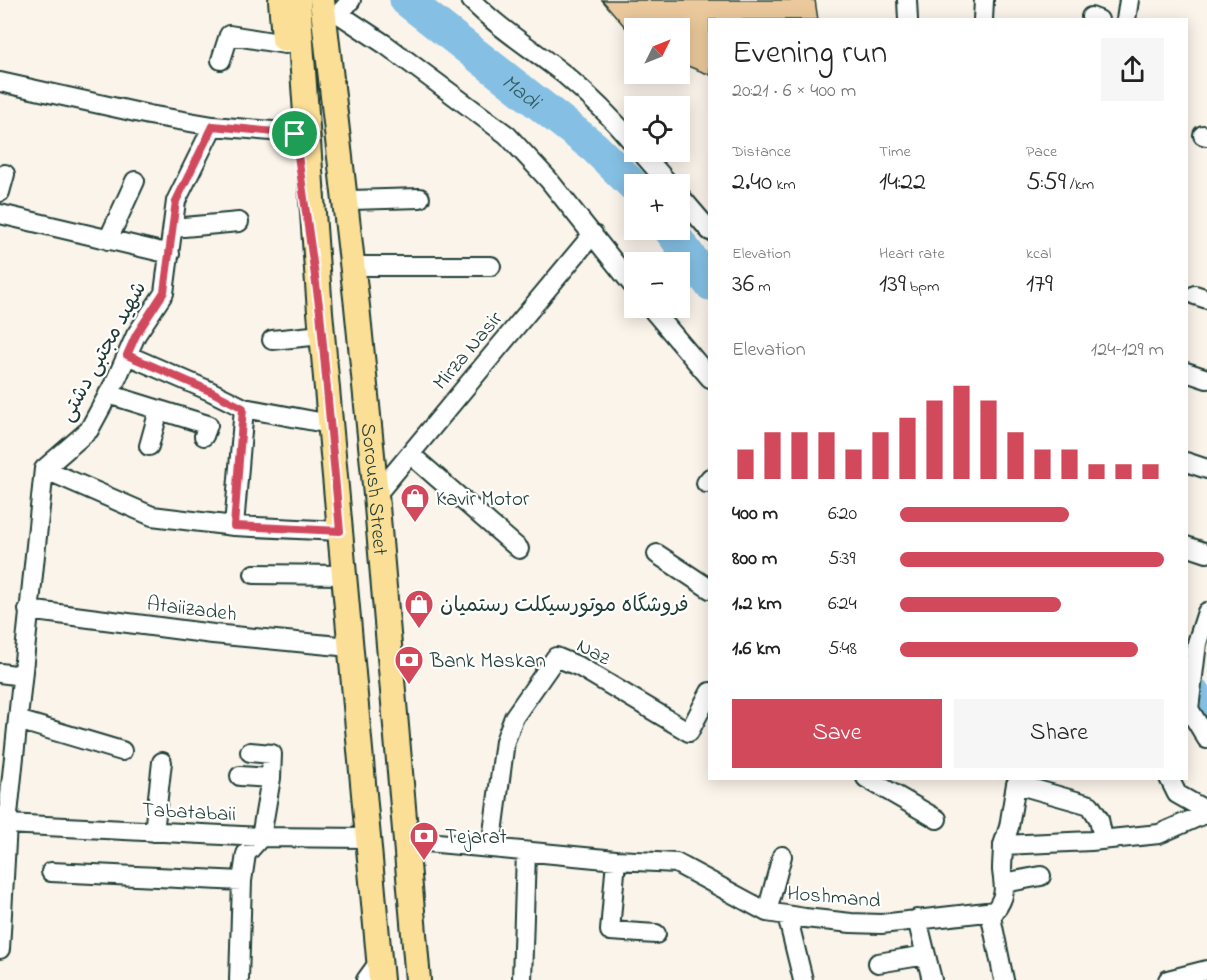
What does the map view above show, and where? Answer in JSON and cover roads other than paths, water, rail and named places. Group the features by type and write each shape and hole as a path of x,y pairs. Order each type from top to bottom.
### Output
{"main road":[{"path":"281,0 295,134 321,323"},
{"name":"Soroush Street","path":"298,0 321,323 379,976"},
{"path":"337,4 357,306"},
{"name":"Soroush Street","path":"337,4 357,306 376,495 418,980"}],"street":[{"path":"471,0 486,15 566,76 612,118 624,132"},
{"path":"906,0 908,18"},
{"path":"983,18 984,0"},
{"path":"1126,18 1129,0"},
{"path":"337,4 386,45 507,135 548,179 624,274"},
{"path":"221,60 229,35 285,44"},
{"path":"0,82 149,116 213,126 295,134"},
{"name":"شهید مجتبی دشتی","path":"44,469 89,430 136,335 164,292 176,201 213,126"},
{"path":"650,162 660,174"},
{"path":"108,240 135,181"},
{"path":"351,200 420,198"},
{"path":"690,208 708,229"},
{"path":"0,214 170,254"},
{"path":"173,228 239,222"},
{"name":"Mirza Nasir","path":"376,495 593,234"},
{"path":"355,267 491,266"},
{"path":"659,318 708,376"},
{"path":"273,340 321,323"},
{"path":"127,355 243,408 330,424"},
{"path":"1188,373 1207,379"},
{"path":"108,394 208,425 204,436"},
{"path":"234,526 243,408"},
{"path":"149,446 159,410"},
{"path":"410,454 519,549"},
{"path":"1188,463 1207,469"},
{"path":"0,949 7,824 44,469 152,516 234,526 340,531"},
{"path":"1188,547 1207,553"},
{"path":"657,554 708,588"},
{"path":"254,574 344,575"},
{"name":"Ataiizadeh","path":"28,610 213,634 350,647"},
{"path":"1207,612 1198,638 1189,709 1207,739"},
{"name":"Naz","path":"491,848 505,741 514,717 556,657 580,667 689,732 708,695"},
{"path":"0,673 22,676"},
{"path":"353,681 363,689 379,976"},
{"path":"392,683 385,697 410,980"},
{"path":"18,720 122,751"},
{"path":"239,980 242,882 246,854 261,837 271,778 272,754 250,752"},
{"path":"154,832 162,762"},
{"path":"240,776 271,778"},
{"path":"869,780 937,819"},
{"path":"1170,780 1177,794 1207,812"},
{"path":"1004,980 991,917 1002,901 1005,890 1003,845 1009,826 1016,784 1090,805 1099,819 1103,839"},
{"path":"1003,845 1159,834 1207,812"},
{"name":"Tabatabaii","path":"7,824 261,837 368,838"},
{"name":"Hoshmand","path":"406,840 616,860 676,863 767,912 787,915 880,924 995,911"},
{"path":"522,980 526,852"},
{"path":"767,912 782,856"},
{"path":"616,860 610,931 656,934"},
{"path":"51,872 242,882"},
{"path":"1004,883 1041,876"},
{"path":"787,915 803,980"},
{"path":"917,919 932,980"},
{"path":"878,963 926,955"},
{"path":"1168,980 1207,970"}],"waterway":[{"name":"Madi","path":"406,0 594,147 624,176"},
{"name":"Madi","path":"677,240 708,281"},
{"name":"Madi","path":"1188,688 1207,707"}],"place":[{"name":"Kavir Motor","path":"415,524"},
{"name":"فروشگاه موتورسیکلت رستمیان","path":"419,630"},
{"name":"Bank Maskan","path":"409,686"},
{"name":"Tejarat","path":"424,862"}]}
